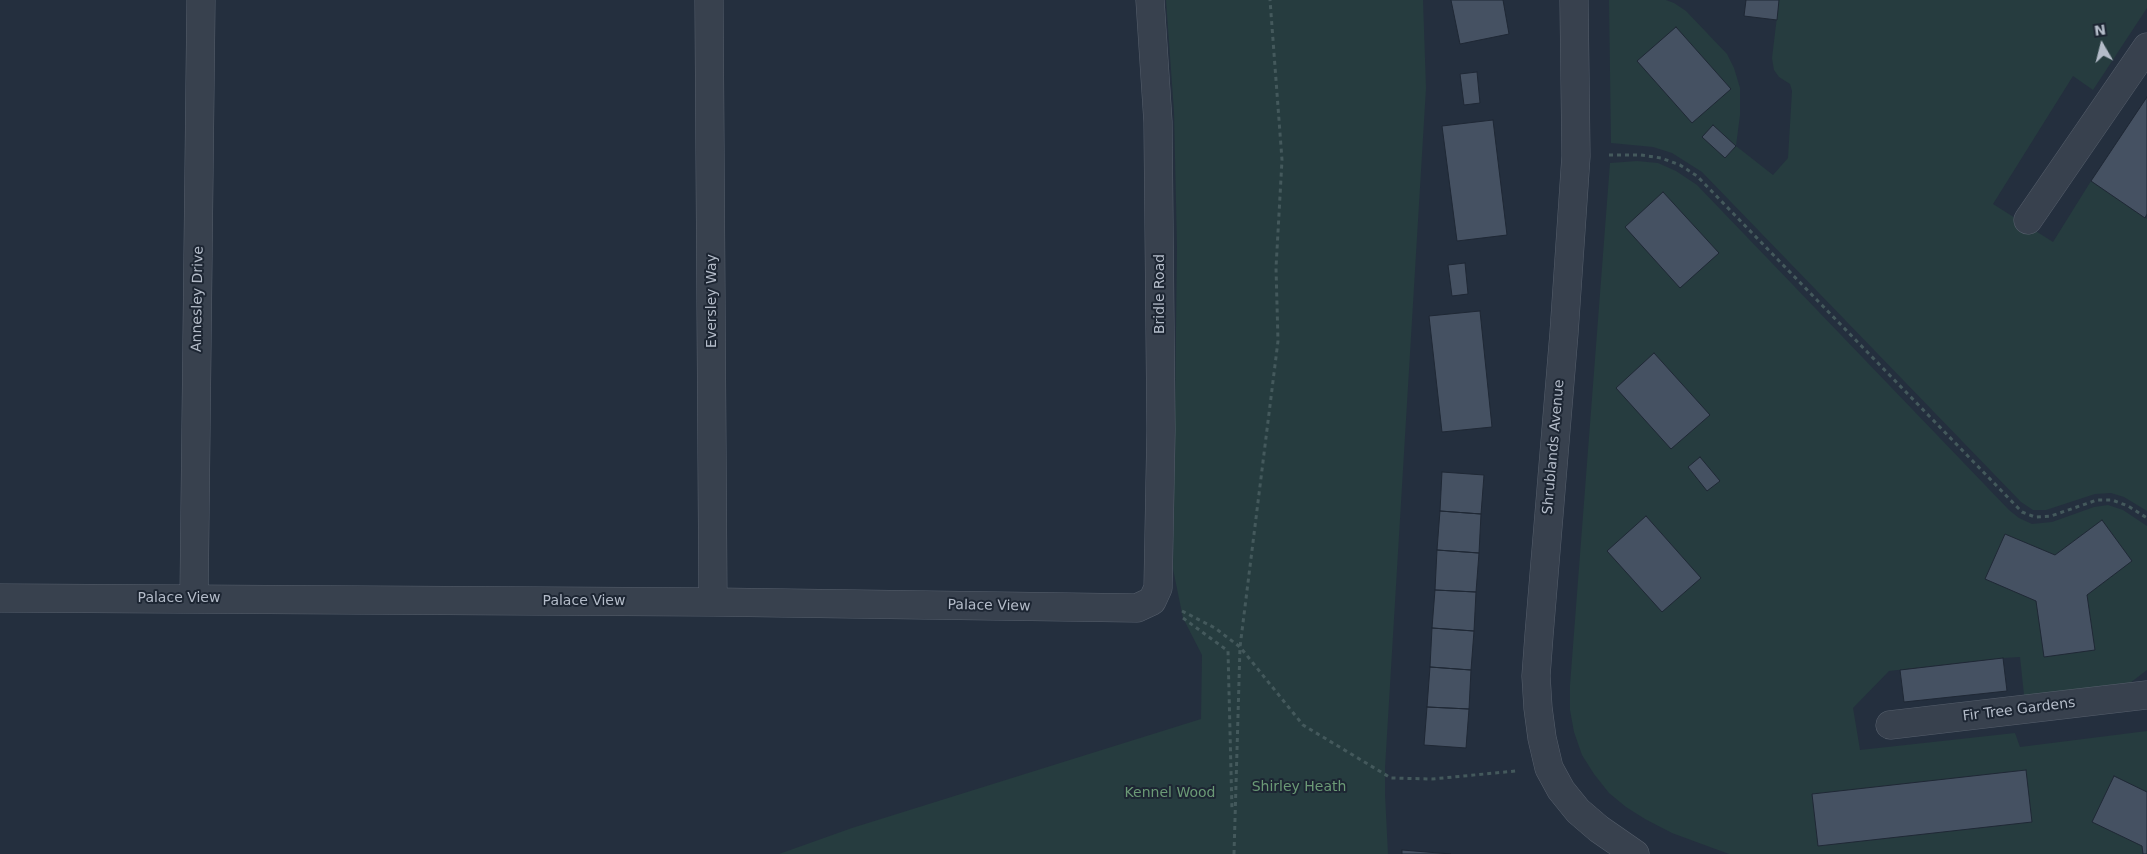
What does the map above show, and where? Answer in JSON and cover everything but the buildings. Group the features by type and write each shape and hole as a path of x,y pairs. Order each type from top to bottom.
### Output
{"street":[{"name":"Annesley Drive","path":"194,598 201,0"},
{"name":"Eversley Way","path":"709,0 713,602"},
{"name":"Bridle Road","path":"1150,0 1158,122 1160,230 1162,430 1158,588"},
{"name":"Shrublands Avenue","path":"1574,0 1576,156 1536,676 1542,738 1549,768 1560,790 1578,811 1624,851"},
{"path":"2028,220 2147,48"},
{"name":"Palace View","path":"0,598 713,602 1137,608 1152,602 1158,588"},
{"name":"Fir Tree Gardens","path":"1890,725 2147,695"}],"path":[{"path":"1233,845 1240,647 1278,341 1276,268 1282,160 1270,0"},
{"path":"1576,156 1641,155 1661,158 1680,165 1697,176 2022,512 2035,518 2051,516 2097,500 2112,500 2128,506 2147,518"},
{"path":"1181,611 1215,628 1240,647 1303,725 1392,778 1432,779 1549,768"},
{"path":"1182,618 1228,651 1234,854"}],"green space":[{"path":"1166,0 1423,0 1426,88 1385,768 1388,854 779,854 852,828 1201,719 1202,655 1183,618 1173,569 1177,247 1174,112"},
{"path":"1609,0 1666,0 1674,3 1686,11 1727,54 1734,68 1740,88 1740,115 1736,146 1773,175 1788,158 1792,91 1790,84 1779,77 1774,70 1772,58 1779,0 2147,0 2147,8 2093,90 2073,76 1993,204 2053,242 2091,181 2147,219 2147,511 2124,497 2111,493 2095,494 2046,510 2033,510 2021,502 1702,172 1672,153 1653,147 1611,143"},
{"path":"1637,161 1658,163 1676,171 1697,185 2009,510 2019,518 2032,524 2052,522 2094,507 2108,505 2123,510 2147,526 2147,670 2130,683 2117,687 2029,697 2024,695 2020,657 2003,658 1889,671 1853,708 1860,750 2015,733 2020,747 2147,731 2147,854 1729,854 1672,833 1645,819 1609,793 1594,774 1582,755 1574,732 1570,710 1570,685 1610,163"}],"park label":[{"name":"Shirley Heath","path":"1299,787"},
{"name":"Kennel Wood","path":"1170,793"}]}
